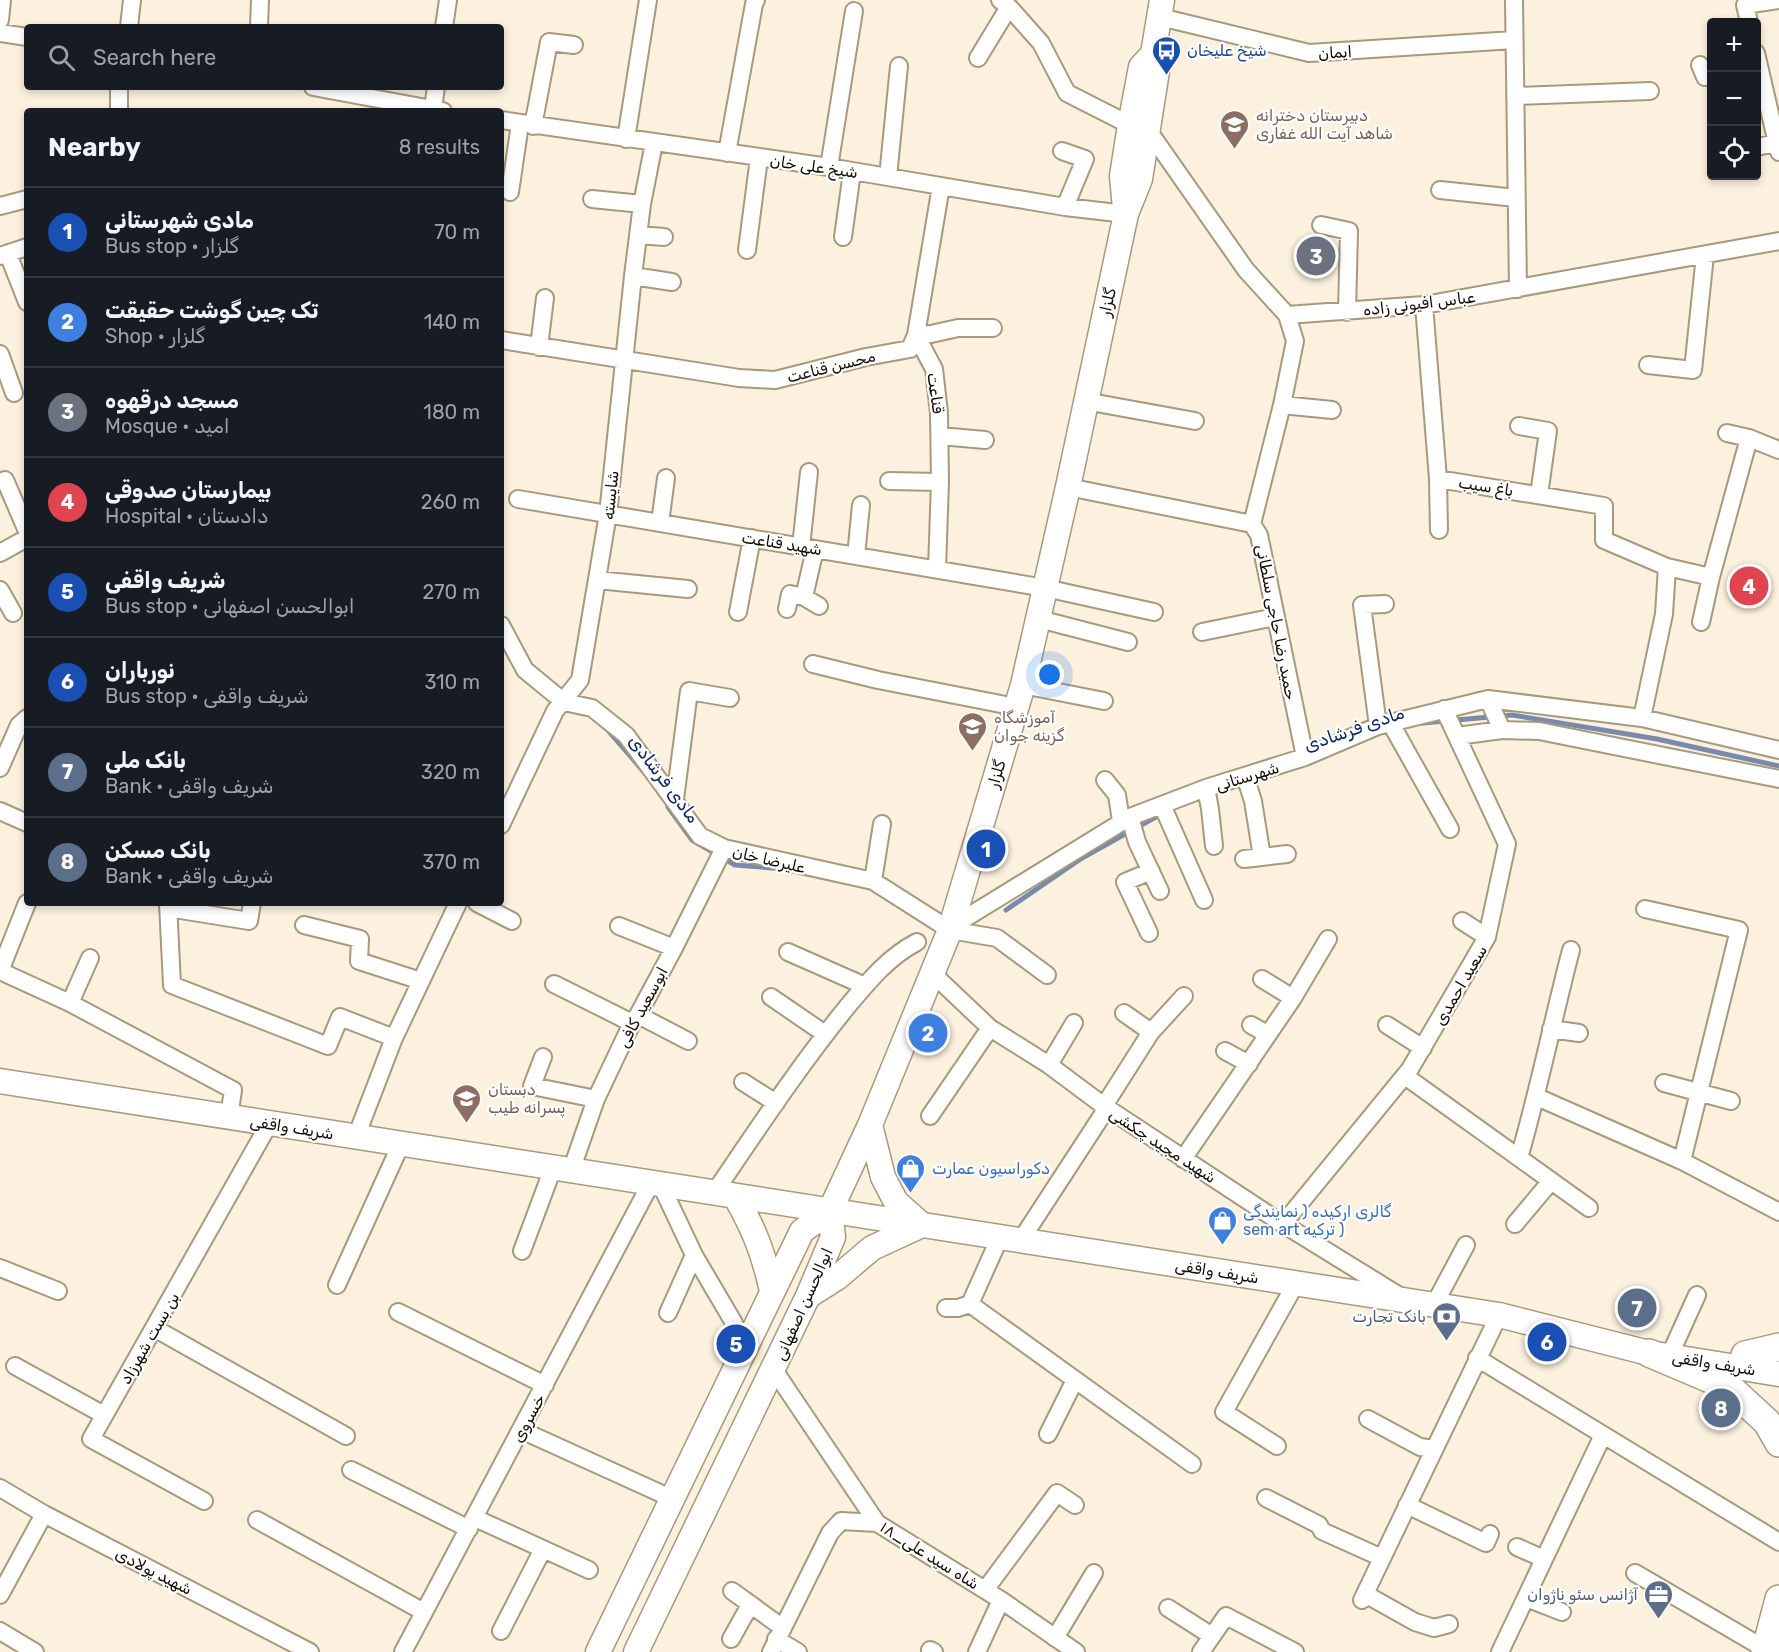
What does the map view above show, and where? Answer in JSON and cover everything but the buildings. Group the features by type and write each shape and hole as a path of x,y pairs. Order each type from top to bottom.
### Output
{"main road":[{"name":"گلزار","path":"830,1211 870,1125 950,928 1019,696 1046,588 1126,214 1140,179 1139,127 1157,71 1153,54 1161,8"},
{"name":"شریف واقفی","path":"0,1081 1498,1315 1779,1374"},
{"path":"808,1296 838,1277 872,1248 922,1225 896,1202 884,1178 870,1125"},
{"path":"725,1194 754,1231 764,1256 772,1291"},
{"name":"ابوالحسن اصفهانی","path":"598,1652 802,1231 830,1211"},
{"name":"ابوالحسن اصفهانی","path":"636,1652 808,1296 832,1237 830,1211"},
{"path":"1745,1354 1779,1347"},
{"path":"1661,1350 1729,1387 1767,1422 1779,1443"},
{"name":"شریف واقفی","path":"1661,1350 1779,1358"},
{"path":"649,1547 655,1560 661,1564 669,1565 681,1557"},
{"path":"628,1592 642,1592 648,1595 652,1600 654,1614"},
{"path":"1765,1651 1779,1599"}],"street":[{"path":"0,20 2,0"},
{"path":"129,24 132,0"},
{"path":"259,24 260,0"},
{"path":"444,24 448,0"},
{"path":"626,140 648,0"},
{"path":"727,153 756,0"},
{"path":"1514,0 1518,289"},
{"path":"1748,18 1745,5 1779,0"},
{"path":"978,58 1005,4 1041,44 1067,93 1139,127 1246,270 1287,315"},
{"name":"ایمان","path":"1161,8 1309,53 1514,40"},
{"path":"829,167 854,11"},
{"path":"0,33 24,37"},
{"path":"510,192 549,42 574,45"},
{"path":"888,177 899,66"},
{"path":"1760,72 1777,140 1761,145"},
{"path":"119,90 119,108"},
{"path":"326,90 406,108"},
{"path":"436,90 438,108"},
{"path":"1515,96 1650,91"},
{"name":"شیخ علی خان","path":"504,121 626,140 829,167 1065,207 1126,214"},
{"name":"شایسته","path":"504,819 555,711 580,680 608,514 633,276 642,204 654,143"},
{"path":"1062,151 1085,159 1065,207"},
{"path":"747,250 759,158"},
{"path":"843,237 852,172"},
{"path":"941,186 916,334 931,334 958,328 993,328"},
{"path":"1440,190 1516,198"},
{"path":"592,199 642,204"},
{"path":"0,206 24,200"},
{"path":"1321,225 1349,231 1347,312"},
{"path":"639,235 664,237"},
{"name":"عباس افیونی زاده","path":"1287,315 1424,305 1779,242"},
{"path":"24,248 4,255 24,296"},
{"path":"1648,365 1693,370 1705,255"},
{"path":"633,276 672,282"},
{"path":"539,347 545,298"},
{"name":"باغ سیب","path":"1424,305 1438,479 1604,506 1604,540 1667,567"},
{"name":"حمید رضا حاجی سلطانی","path":"1287,315 1294,341 1282,405 1252,524 1259,535 1305,757"},
{"name":"محسن قناعت","path":"623,361 739,378 775,380 866,357 910,349 916,334"},
{"name":"قناعت","path":"916,334 934,369 940,436 937,569"},
{"path":"504,341 623,361"},
{"path":"0,354 14,393"},
{"path":"1085,401 1195,421"},
{"path":"1282,405 1332,410"},
{"path":"1519,426 1548,432 1539,495"},
{"path":"1727,433 1749,438 1779,450"},
{"path":"940,436 985,440"},
{"path":"1701,622 1749,438"},
{"path":"804,597 808,548 809,472"},
{"path":"660,523 666,478"},
{"path":"1438,479 1439,530"},
{"path":"4,480 24,524"},
{"path":"889,481 940,482"},
{"path":"1068,487 1252,524"},
{"name":"شهید قناعت","path":"518,499 1046,588 1154,612"},
{"path":"856,556 861,505"},
{"path":"738,612 752,538"},
{"path":"0,553 24,540"},
{"path":"1642,718 1664,614 1667,567 1711,577"},
{"path":"597,580 688,589"},
{"path":"0,590 13,613"},
{"path":"787,609 790,594 804,597 819,606"},
{"path":"1385,604 1362,605 1384,724 1401,740 1450,830"},
{"path":"1202,632 1275,617"},
{"path":"1039,619 1128,642"},
{"path":"504,631 525,670 564,702"},
{"path":"813,664 878,680 1019,696 1104,701"},
{"path":"675,799 689,691 730,698"},
{"path":"1488,699 1502,730"},
{"name":"شهرستانی","path":"950,928 1125,819 1206,788 1305,757 1384,724 1488,699 1642,718 1779,750"},
{"name":"علیرضا خان","path":"564,702 592,708 626,735 700,836 724,848 873,881 950,928"},
{"name":"سعید احمدی","path":"1283,1224 1405,1076 1487,937 1507,844 1444,709"},
{"path":"0,768 19,725 24,721"},
{"path":"1456,736 1502,730 1539,731 1779,778"},
{"path":"1245,776 1253,801 1262,857"},
{"path":"1105,780 1117,795 1125,819 1160,891"},
{"path":"1206,788 1214,846"},
{"path":"1162,805 1204,900"},
{"path":"0,811 24,822"},
{"path":"873,881 882,824"},
{"name":"ابوسعید کافی","path":"522,1251 635,1019 674,948 724,848"},
{"path":"1244,859 1287,854"},
{"path":"1149,933 1125,882 1151,871"},
{"path":"26,906 0,971 70,1004 233,1090 229,1117"},
{"path":"252,906 249,921 168,906 172,985 328,1046 340,1017 394,1038"},
{"path":"356,1137 394,1038 419,1007 422,981 457,906"},
{"path":"483,906 512,921"},
{"path":"1645,909 1739,930 1682,1161"},
{"path":"1462,921 1487,937"},
{"path":"304,925 360,939 359,961 422,981"},
{"path":"619,926 674,948"},
{"path":"950,928 997,938 1047,975"},
{"path":"1183,1159 1293,998 1328,939"},
{"path":"725,1194 776,1103 825,1034 865,986 899,952 917,942"},
{"path":"1519,1158 1571,950"},
{"path":"788,952 865,986"},
{"path":"70,1004 90,958"},
{"name":"شهید مجید چکشی","path":"933,974 990,1028 1049,1065 1104,1106 1183,1159 1405,1300"},
{"path":"1262,979 1293,998"},
{"path":"554,984 688,1041"},
{"path":"946,1308 958,1308 970,1304 1010,1239 1102,1114 1104,1106 1151,1032 1184,996"},
{"path":"771,997 825,1034"},
{"path":"1124,1013 1151,1032"},
{"path":"1049,1065 1074,1023"},
{"path":"1251,1025 1267,1034"},
{"path":"1387,1025 1423,1048"},
{"path":"930,1116 990,1028"},
{"path":"1551,1029 1579,1033"},
{"path":"1225,1051 1249,1064"},
{"path":"543,1057 532,1086 596,1099"},
{"path":"1405,1076 1589,1208"},
{"path":"743,1082 776,1103"},
{"path":"1664,1083 1731,1101"},
{"path":"1536,1097 1682,1161 1779,1212"},
{"name":"بن بست شهرزاد","path":"204,1500 91,1439 269,1124"},
{"path":"337,1285 401,1144"},
{"path":"1515,1224 1551,1181"},
{"path":"656,1184 734,1323"},
{"name":"خسروی","path":"403,1652 545,1385 656,1184"},
{"path":"1434,1305 1466,1245"},
{"path":"668,1313 694,1255"},
{"path":"0,1268 58,1291"},
{"path":"1277,1446 1224,1412 1296,1283"},
{"path":"1661,1350 1697,1295"},
{"path":"970,1304 1192,1464"},
{"path":"398,1312 545,1385"},
{"path":"1449,1624 1434,1628 1412,1628 1364,1597 1498,1315"},
{"path":"154,1328 346,1436"},
{"path":"1477,1358 1779,1542"},
{"path":"15,1366 104,1415"},
{"name":"۱۸_شاه سید علی","path":"774,1370 877,1523 1001,1600 1076,1652"},
{"path":"1048,1434 1075,1380"},
{"path":"1368,1419 1420,1447 1434,1449"},
{"path":"521,1430 673,1499"},
{"path":"1500,1652 1604,1435"},
{"path":"351,1470 472,1523 543,1549 589,1570"},
{"name":"شهید پولادی","path":"0,1488 44,1514 310,1652"},
{"path":"985,1590 1057,1493 1075,1505"},
{"path":"1266,1498 1319,1525 1322,1531 1382,1558"},
{"path":"1407,1505 1486,1543 1490,1534"},
{"path":"0,1595 44,1514"},
{"path":"257,1520 424,1612"},
{"path":"777,1640 830,1533 841,1521 877,1523"},
{"path":"1517,1548 1544,1559"},
{"path":"501,1631 543,1549"},
{"path":"1055,1638 1094,1573"},
{"path":"1635,1573 1765,1651"},
{"path":"732,1592 750,1605 777,1640 798,1652"},
{"path":"1526,1598 1562,1612"},
{"path":"977,1652 1001,1600"},
{"path":"731,1639 750,1605"},
{"path":"1168,1608 1212,1636"},
{"path":"1201,1652 1226,1616 1295,1652"},
{"path":"0,1631 35,1652"}],"waterway":[{"name":"مادی فرشادی","path":"1423,723 1512,715 1657,739 1779,766"},
{"name":"مادی فرشادی","path":"607,729 644,772"},
{"name":"مادی فرشادی","path":"668,807 692,840 735,865 785,869"},
{"name":"مادی فرشادی","path":"1006,910 1082,858 1163,813"}],"place":[{"name":"شیخ علیخان","path":"1166,76"},
{"name":"دبیرستان دخترانه شاهد آیت الله غفاری","path":"1235,150"},
{"name":"مسجد درقهوه","path":"1316,256"},
{"name":"بیمارستان صدوقی","path":"1749,586"},
{"name":"آموزشگاه گزینه جوان","path":"973,752"},
{"name":"مادی شهرستانی","path":"986,849"},
{"name":"تک چین گوشت حقیقت","path":"928,1033"},
{"name":"دبستان پسرانه طیب","path":"467,1124"},
{"name":"دکوراسیون عمارت","path":"911,1194"},
{"name":"گالری ارکیده ( نمایندگی sem art ترکیه )","path":"1222,1246"},
{"name":"بانک ملی","path":"1637,1308"},
{"name":"بانک تجارت","path":"1447,1342"},
{"name":"نورباران","path":"1547,1342"},
{"name":"شریف واقفی","path":"736,1344"},
{"name":"بانک مسکن","path":"1721,1408"},
{"name":"آژانس سئو ناژوان","path":"1659,1620"}]}
